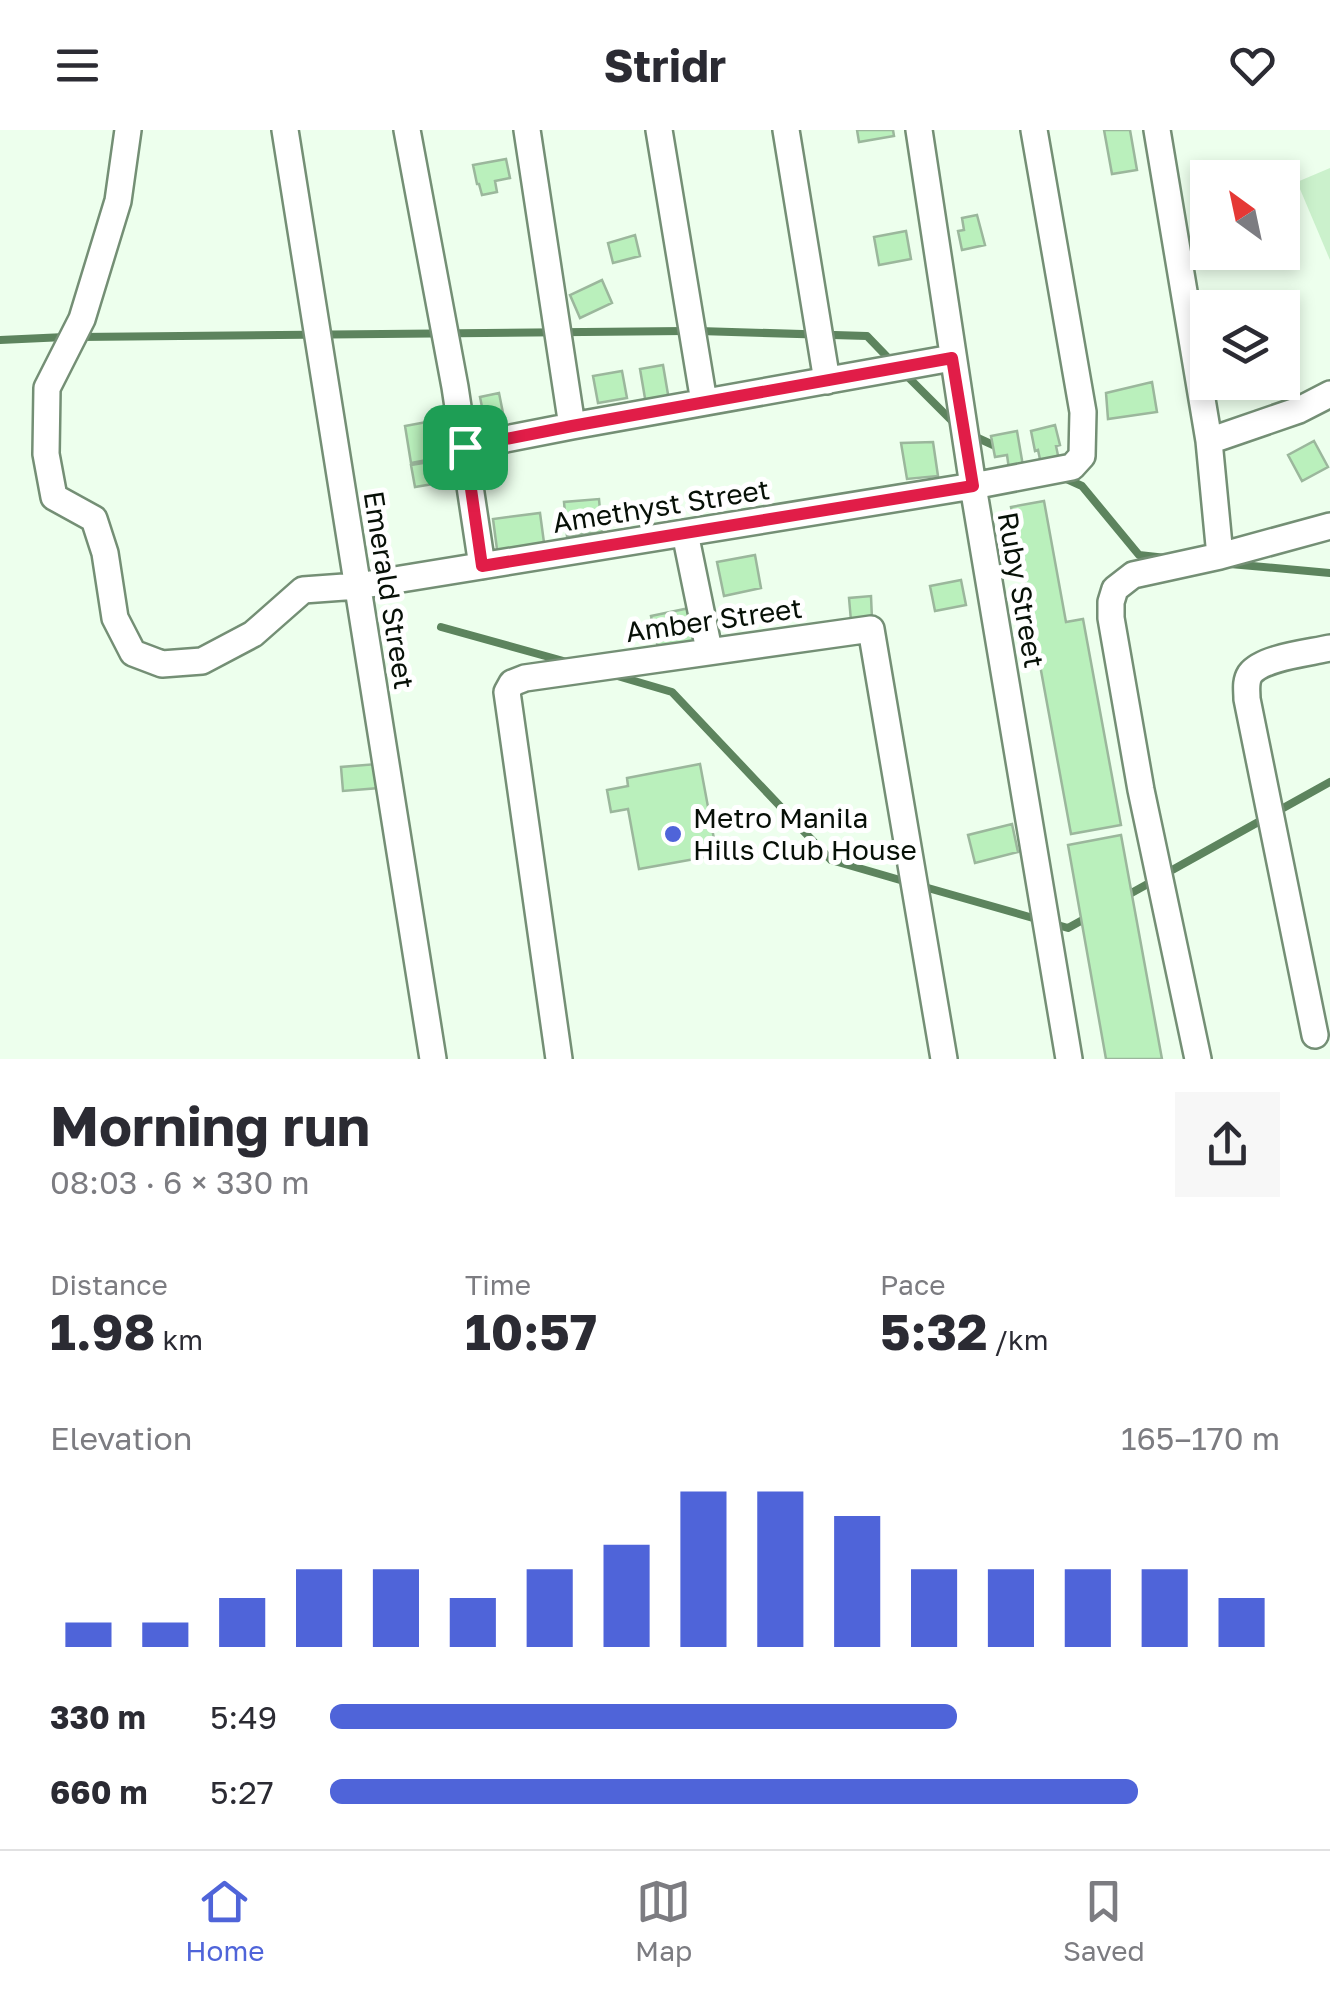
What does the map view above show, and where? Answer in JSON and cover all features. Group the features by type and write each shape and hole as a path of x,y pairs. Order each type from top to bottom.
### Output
{"street":[{"name":"Amethyst Street","path":"128,130 118,201 82,319 47,388 46,454 54,496 94,520 106,552 115,618 133,652 162,664 202,662 253,634 303,590 358,586 1072,467 1082,456 1083,412 1034,130"},
{"name":"Emerald Street","path":"286,130 434,1059"},
{"path":"407,130 465,447 482,566"},
{"path":"527,130 572,426"},
{"path":"660,130 704,402"},
{"path":"786,130 827,382"},
{"name":"Ruby Street","path":"918,130 952,358 1070,1059"},
{"path":"1158,130 1209,440 1220,556"},
{"path":"465,447 952,358"},
{"path":"1209,440 1299,410 1330,394"},
{"path":"1198,1059 1142,790 1111,602 1116,588 1133,574 1220,556 1330,526"},
{"path":"685,533 709,650"},
{"name":"Amber Street","path":"559,1059 507,692 512,684 525,678 709,650 871,630 944,1059"},
{"path":"1315,1035 1246,699 1246,680 1266,662 1330,648"}],"green space":[{"path":"1330,168 1330,260 1300,189 1300,181"}],"building":[{"path":"857,130 893,130 894,136 859,142"},
{"path":"1104,130 1130,130 1137,170 1112,174"},
{"path":"506,159 510,178 495,181 497,192 482,195 473,165"},
{"path":"977,215 985,245 962,250 958,231 964,230 962,218"},
{"path":"906,231 911,259 879,265 874,237"},
{"path":"635,235 640,256 613,263 608,243"},
{"path":"602,280 612,303 580,318 570,295"},
{"path":"663,365 670,406 647,410 640,369"},
{"path":"622,371 627,398 598,403 593,376"},
{"path":"1152,382 1157,412 1108,419 1106,393"},
{"path":"499,393 503,413 484,417 480,397"},
{"path":"432,421 438,458 411,463 405,426"},
{"path":"1055,425 1059,460 1041,464 1031,431"},
{"path":"1017,431 1023,466 1009,469 1007,455 995,457 991,436"},
{"path":"1314,441 1328,467 1302,481 1288,455"},
{"path":"933,442 938,476 907,479 901,443"},
{"path":"441,460 445,482 415,487 411,465"},
{"path":"599,499 602,532 567,536 564,502"},
{"path":"1044,501 1066,622 1083,619 1121,825 1071,834 1011,507"},
{"path":"540,513 545,550 498,557 493,519"},
{"path":"755,555 761,588 724,596 717,562"},
{"path":"961,580 966,605 935,611 930,586"},
{"path":"871,596 872,619 851,621 849,598"},
{"path":"694,607 702,643 659,652 651,616"},
{"path":"377,764 379,788 343,791 341,767"},
{"name":"Metro Manila Hills Club House","path":"700,764 717,855 639,869 628,809 611,812 607,790 628,786 627,778"},
{"path":"1012,824 1018,852 975,863 968,835"},
{"path":"1121,835 1162,1059 1106,1059 1068,845"}],"waterway":[{"path":"79,337 685,331"},
{"path":"699,331 867,336 894,364"},
{"path":"0,340 65,337"},
{"path":"904,373 954,423"},
{"path":"969,434 1002,449"},
{"path":"1060,476 1082,486 1139,555 1166,558"},
{"path":"1230,564 1330,573"},
{"path":"441,627 567,662"},
{"path":"614,675 672,692 831,860 907,882"},
{"path":"1165,874 1330,782"},
{"path":"1126,896 1153,881"},
{"path":"921,886 1068,928 1088,917"}],"place":[{"name":"Metro Manila Hills Club House","path":"673,834"}],"route":[{"path":"952,358 973,486 482,566 465,447 952,358"}]}
